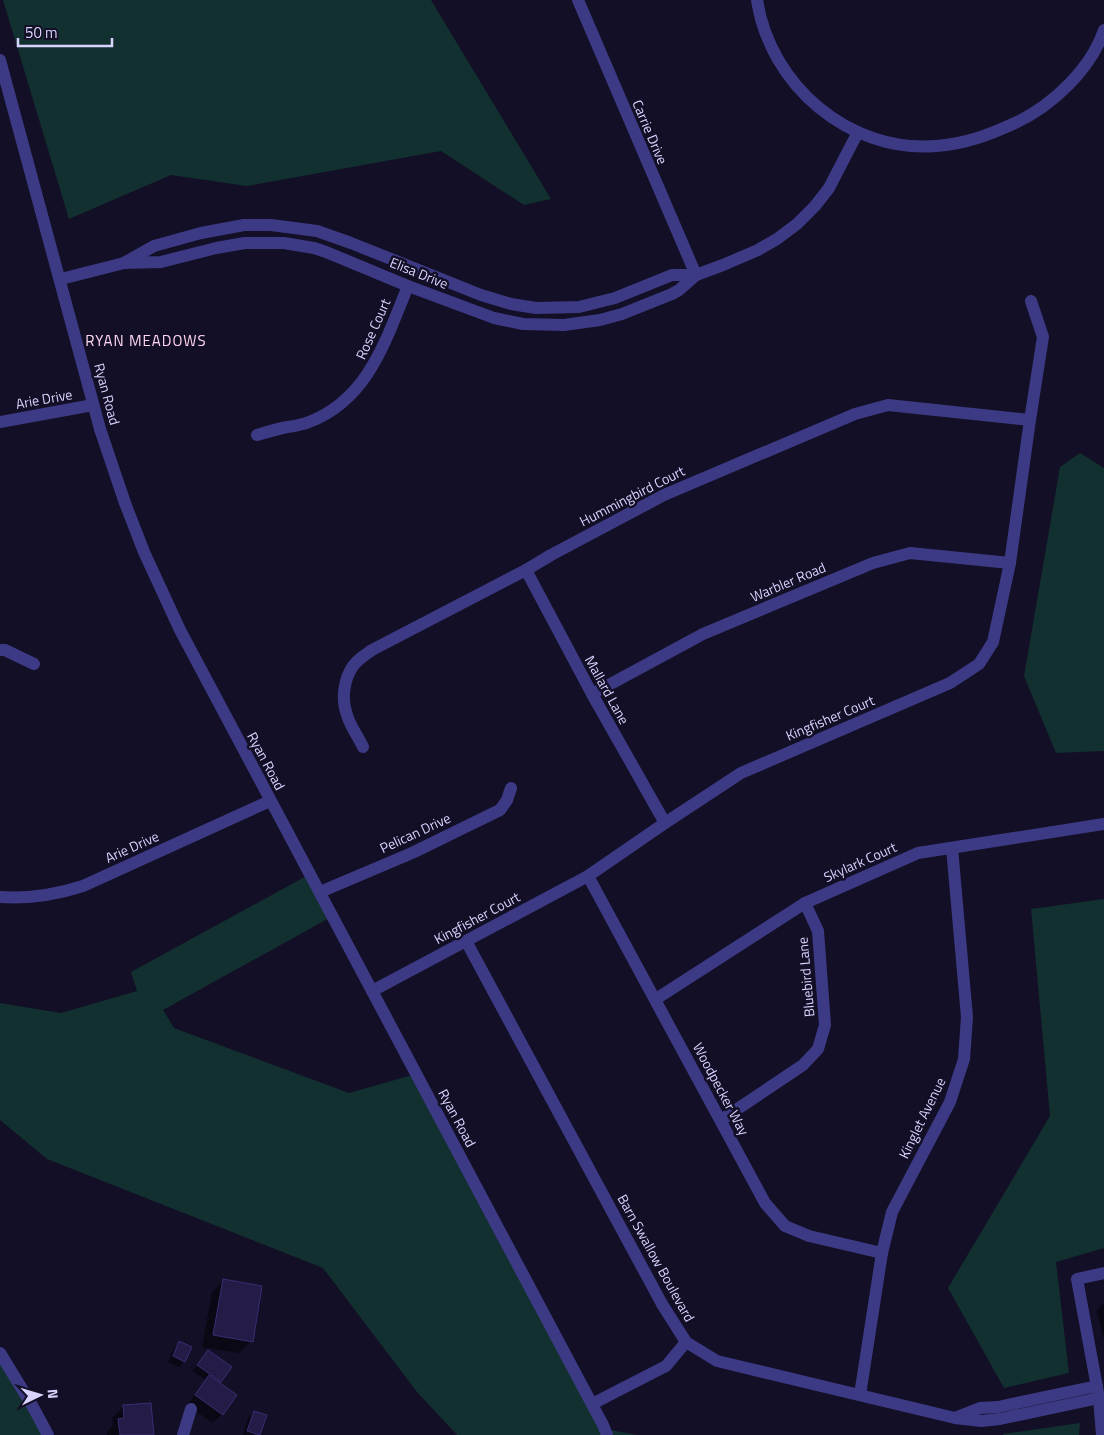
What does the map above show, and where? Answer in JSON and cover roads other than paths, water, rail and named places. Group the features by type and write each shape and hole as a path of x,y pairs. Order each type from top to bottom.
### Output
{"street":[{"name":"Carrie Drive","path":"578,0 696,275"},
{"path":"757,0 769,42 776,56 804,95 834,120 884,142 901,145 921,147 952,145 990,135 1026,118 1054,99 1072,81 1103,38"},
{"name":"Ryan Road","path":"0,60 94,405 125,503 157,583 270,801 607,1435"},
{"name":"Elisa Drive","path":"124,263 154,246 225,228 272,225 321,233 351,243 480,295 511,304 536,308 579,307 615,298 672,275 696,275 758,250 777,239 815,206 828,188 858,132"},
{"path":"225,228 228,246"},
{"path":"317,250 321,233"},
{"name":"Elisa Drive","path":"61,279 124,263 161,262 228,246 260,242 284,243 317,250 353,262 408,286 494,318 545,326 583,324 622,314 672,294 696,275"},
{"name":"Rose Court","path":"257,435 301,425 319,418 342,403 368,375 383,347 408,286"},
{"path":"494,318 499,300"},
{"name":"Kingfisher Court","path":"372,991 588,876 741,773 950,683 979,664 993,642 1010,563 1043,337 1030,301"},
{"path":"579,307 583,324"},
{"name":"Arie Drive","path":"0,422 94,405"},
{"name":"Hummingbird Court","path":"363,747 347,716 343,701 346,682 353,666 358,660 372,650 526,570 664,494 855,414 888,405 1030,420"},
{"name":"Warbler Road","path":"592,694 702,634 873,562 910,553 1010,563"},
{"name":"Mallard Lane","path":"526,570 592,694 665,823"},
{"path":"0,650 5,650 34,664"},
{"name":"Pelican Drive","path":"320,892 412,853 500,810 507,800 511,788"},
{"name":"Arie Drive","path":"0,897 34,898 67,892 270,801"},
{"name":"Skylark Court","path":"656,999 805,903 918,853 1104,824"},
{"name":"Kinglet Avenue","path":"860,1395 882,1253 892,1212 950,1102 964,1059 967,1016 952,848"},
{"name":"Woodpecker Way","path":"588,876 766,1202 785,1226 809,1236 882,1253"},
{"name":"Bluebird Lane","path":"721,1120 803,1065 818,1049 825,1025 818,931 805,903"},
{"name":"Barn Swallow Boulevard","path":"466,941 662,1304 686,1342 717,1362 955,1418 980,1421 1000,1420 1098,1392"},
{"path":"1102,1435 1098,1392 1077,1279 1104,1273"},
{"path":"592,1404 666,1366 686,1342"},
{"path":"0,1353 33,1406 48,1435"},
{"path":"184,1435 191,1409"}],"district":[{"name":"RYAN MEADOWS","path":"146,341"}]}
